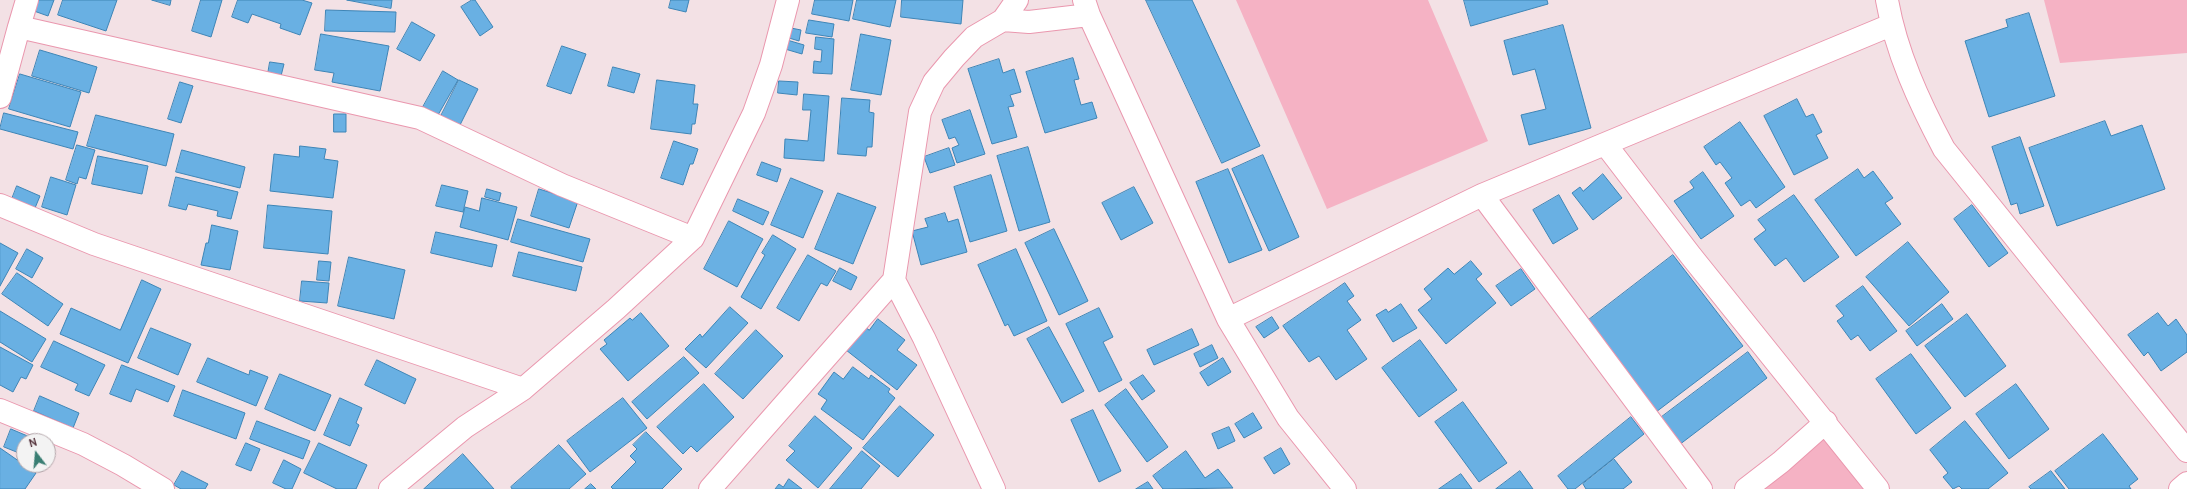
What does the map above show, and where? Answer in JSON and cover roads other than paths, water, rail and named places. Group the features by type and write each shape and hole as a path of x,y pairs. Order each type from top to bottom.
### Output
{"street":[{"path":"0,97 27,0"},
{"path":"390,489 465,427 523,389 616,309 693,238 754,113 771,65 788,0"},
{"path":"710,489 894,280 920,112 934,82 954,58 974,37 1003,20 1017,0"},
{"path":"1887,0 1891,25 1926,115 1944,149 2187,451"},
{"path":"1003,20 1029,22 1087,7 1228,319 1288,418 1345,489"},
{"path":"1228,319 1482,195 1606,145 1891,25"},
{"path":"20,27 420,118 562,185 693,238"},
{"path":"1606,145 1691,256 1826,422 1878,489"},
{"path":"1482,195 1701,489"},
{"path":"0,205 94,244 523,389"},
{"path":"894,280 924,338 994,489"},
{"path":"0,410 83,444 123,465 163,489"},
{"path":"1746,489 1781,462 1826,422"},
{"path":"2180,489 2187,482"}]}
